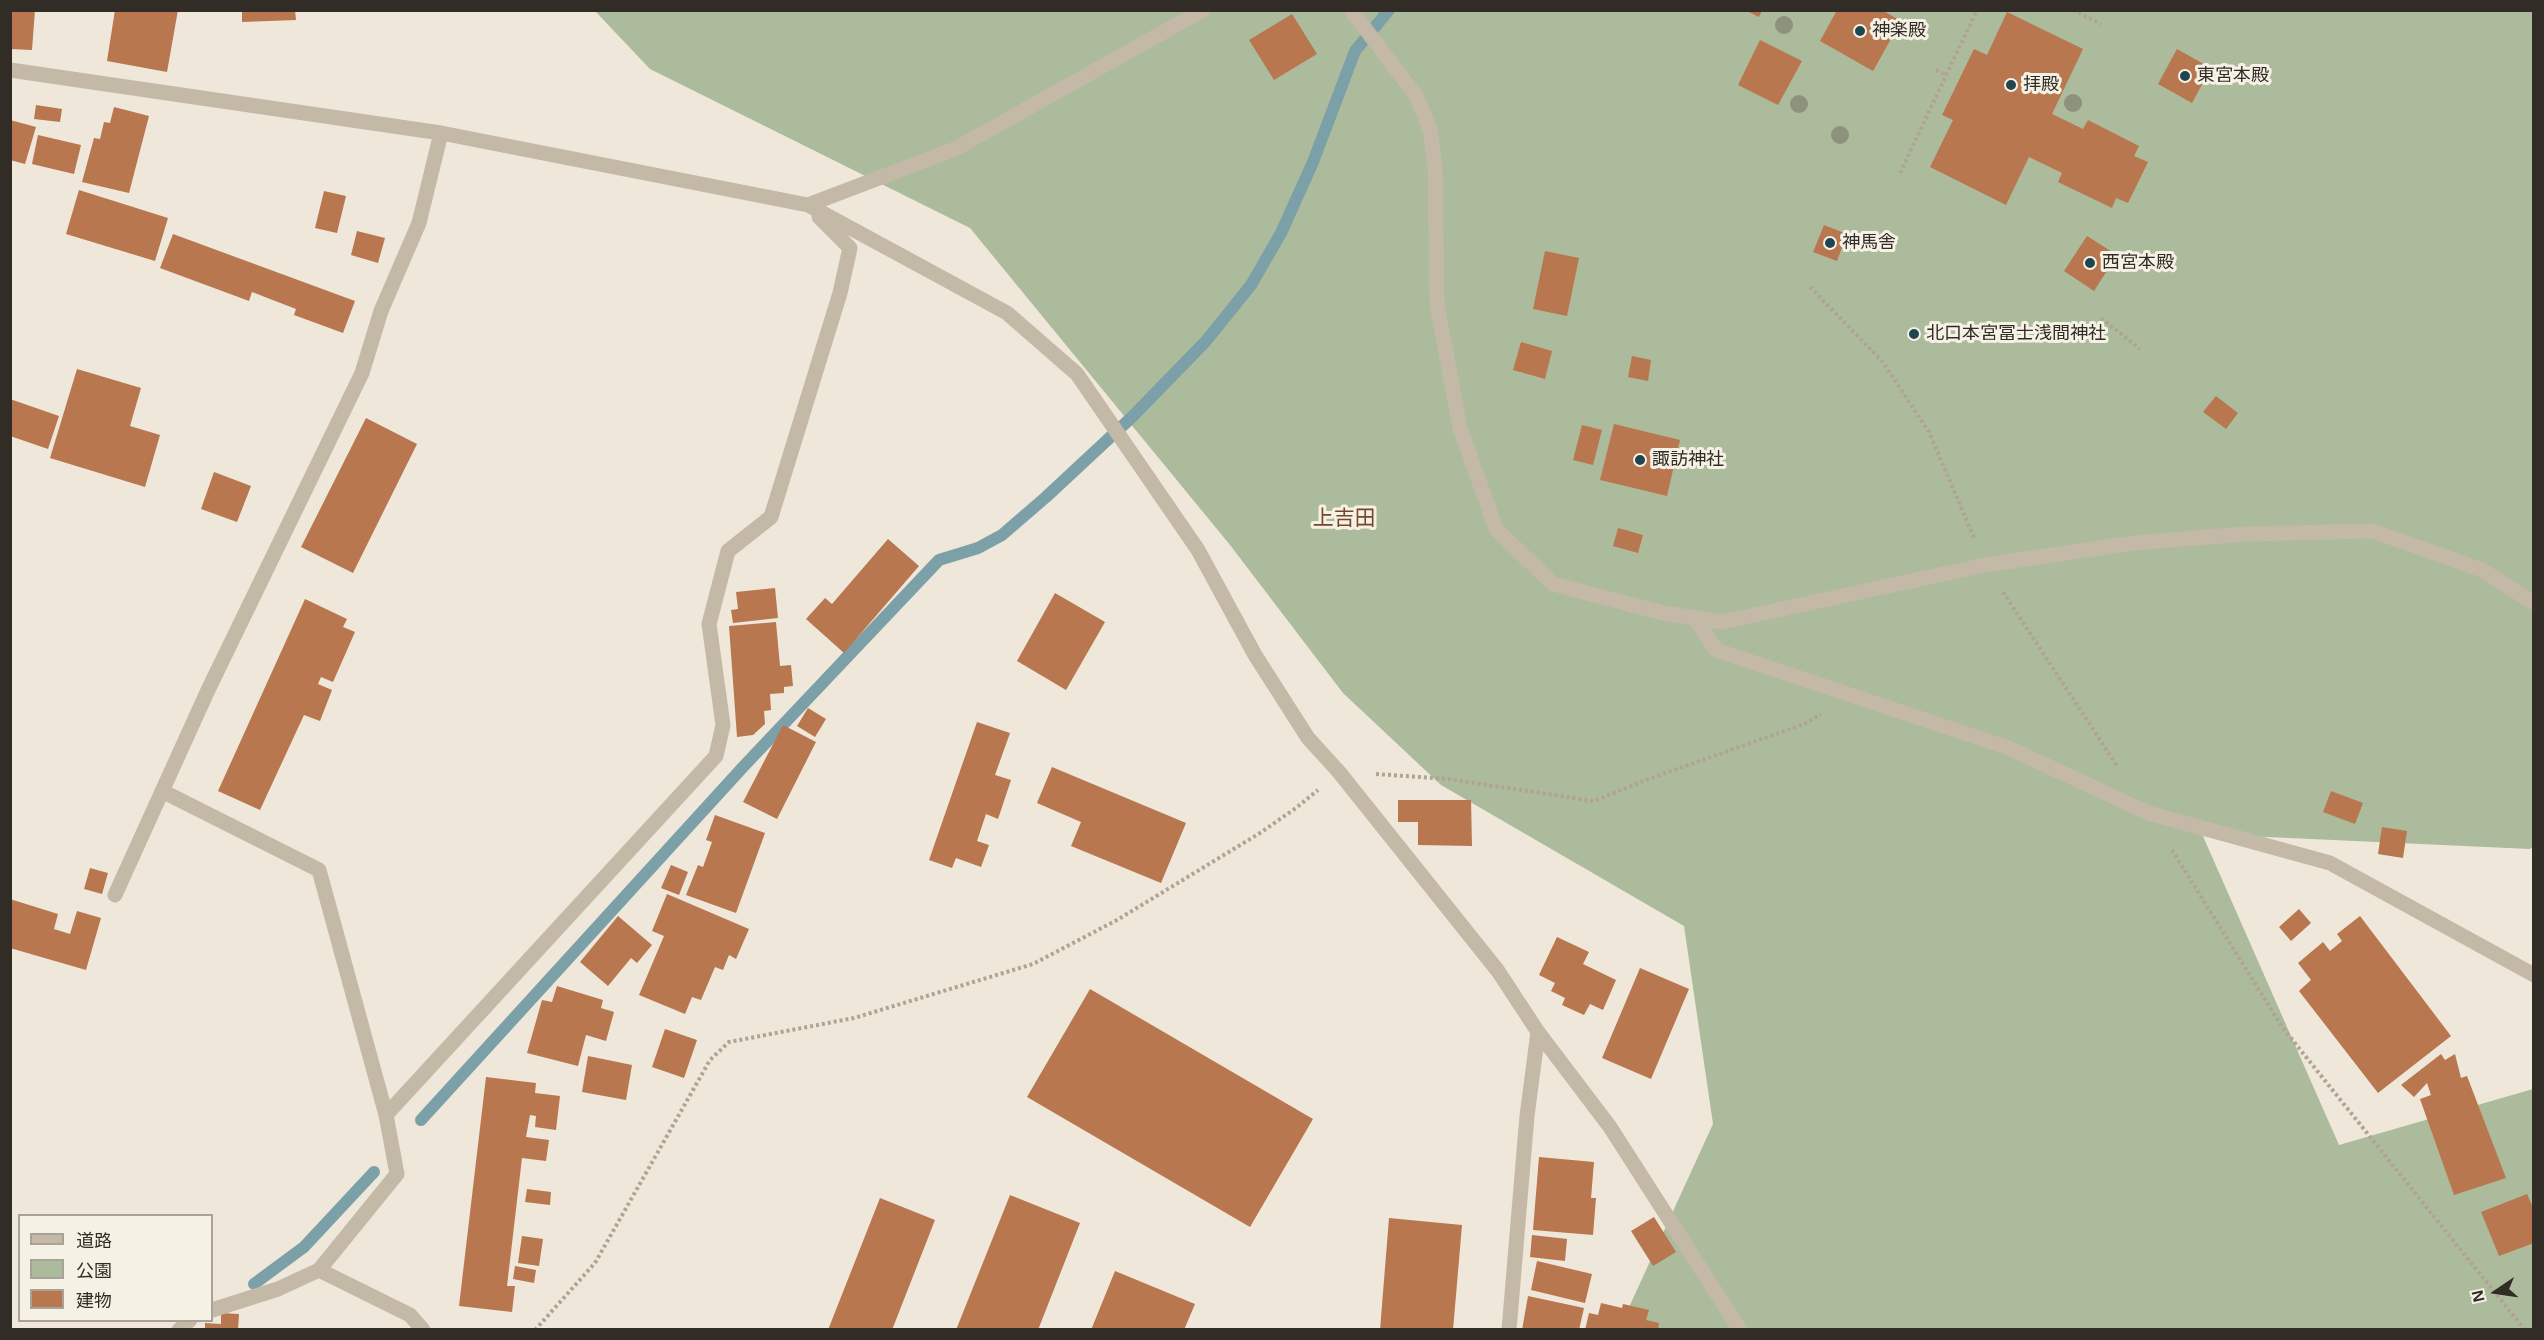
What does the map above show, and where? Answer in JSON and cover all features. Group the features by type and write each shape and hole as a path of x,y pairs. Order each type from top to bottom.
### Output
{"street":[{"path":"808,206 955,149 1203,10"},
{"path":"1352,12 1418,97 1430,130 1435,165 1437,305 1460,428 1496,529 1554,584 1663,614 1722,622 1985,566 2133,543 2246,534 2373,531 2482,570 2534,603"},
{"path":"10,70 441,133 808,206 1007,313 1077,374 1198,550 1255,655 1308,738 1339,772 1498,971 1538,1032 1610,1127 1740,1329"},
{"path":"115,895 213,680 362,373 381,311 419,223 441,133"},
{"path":"386,1115 716,756 723,725 709,624 711,613 728,551 771,517 840,293 850,248 808,206"},
{"path":"1696,620 1716,650 2009,748 2148,813 2330,863 2534,975"},
{"path":"162,791 319,870 386,1115 397,1174 319,1270 278,1289 213,1310"},
{"path":"1509,1329 1527,1116 1538,1032"},
{"path":"319,1270 410,1315 423,1329"}],"path":[{"path":"1900,173 1977,10"},
{"path":"2073,10 2101,24"},
{"path":"1936,70 1946,75"},
{"path":"2101,318 2140,349"},
{"path":"535,1329 595,1263 710,1060 729,1042 854,1018 1033,964 1117,920 1260,833 1296,808 1339,772 1448,779 1594,801 1651,778 1804,724 1853,694"}],"green space":[{"path":"595,11 2533,11 2533,847 2530,849 2202,834 2339,1145 2533,1089 2533,1329 1619,1329 1713,1124 1684,926 1441,785 1343,693 1230,545 970,228 650,69"}],"building":[{"path":"10,10 35,10 32,50 10,49"},
{"path":"115,10 178,10 167,72 107,61"},
{"path":"242,10 295,10 296,20 242,22"},
{"path":"1745,10 1762,10 1759,17"},
{"name":"神楽殿","path":"1837,10 1882,10 1901,21 1873,71 1820,41"},
{"name":"拝殿","path":"2007,12 2083,49 2052,114 2083,129 2088,120 2139,146 2134,156 2148,162 2128,203 2116,198 2112,208 2058,182 2062,173 2029,157 2006,205 1930,167 1953,120 1942,115 1974,49 1987,55"},
{"path":"1292,14 1317,54 1274,80 1249,40"},
{"path":"1760,40 1802,61 1778,105 1738,85"},
{"name":"東宮本殿","path":"2177,49 2211,68 2192,103 2158,84"},
{"path":"36,105 62,109 60,122 34,119"},
{"path":"114,107 149,116 129,193 82,182 94,138 100,139 104,122 110,123"},
{"path":"10,120 36,127 25,164 10,160"},
{"path":"38,135 81,145 74,174 32,164"},
{"path":"79,190 168,218 155,261 66,234"},
{"path":"324,191 346,196 337,233 315,228"},
{"name":"神馬舎","path":"1824,225 1847,234 1837,261 1813,252"},
{"path":"357,231 385,238 378,263 351,255"},
{"path":"173,234 355,301 343,333 294,315 296,309 252,292 249,301 160,268"},
{"name":"西宮本殿","path":"2087,236 2117,255 2094,291 2064,271"},
{"path":"1545,251 1579,258 1567,316 1533,309"},
{"path":"1521,342 1552,351 1545,379 1513,370"},
{"path":"1632,356 1651,360 1648,381 1628,377"},
{"path":"77,369 141,388 130,426 160,435 145,487 50,458"},
{"path":"2216,396 2238,413 2226,429 2203,412"},
{"path":"10,399 59,416 48,449 10,436"},
{"path":"366,418 417,444 353,573 301,547"},
{"name":"諏訪神社","path":"1614,424 1680,440 1667,496 1600,480"},
{"path":"1582,425 1602,430 1593,465 1573,460"},
{"path":"214,472 251,486 237,522 201,509"},
{"path":"1618,528 1643,535 1638,553 1613,546"},
{"path":"888,539 919,566 844,653 806,619 825,598 832,604"},
{"path":"775,588 778,618 733,623 731,610 738,609 736,592"},
{"path":"1055,593 1105,622 1066,690 1017,661"},
{"path":"305,599 347,619 343,627 355,632 333,682 321,677 318,684 332,690 320,721 304,715 260,810 218,791"},
{"path":"776,622 780,666 791,665 793,686 784,687 784,693 770,694 771,710 764,711 765,724 753,735 737,737 729,626"},
{"path":"808,708 826,719 815,737 797,726"},
{"path":"977,722 1010,733 995,775 1011,780 998,819 986,814 977,841 989,845 981,867 956,858 952,868 929,860"},
{"path":"783,725 816,742 777,819 743,802"},
{"path":"1052,767 1186,823 1161,883 1071,846 1081,822 1037,803"},
{"path":"2331,791 2363,803 2355,824 2323,812"},
{"path":"1398,800 1471,800 1472,846 1418,845 1418,822 1398,822"},
{"path":"715,815 765,833 736,913 686,895 698,865 703,867 712,842 706,840"},
{"path":"2382,827 2407,831 2403,858 2378,854"},
{"path":"671,865 688,872 679,895 661,888"},
{"path":"90,868 108,873 102,894 84,889"},
{"path":"667,894 749,929 736,959 729,955 723,970 715,967 701,1000 692,997 685,1014 639,995 664,936 652,931"},
{"path":"10,899 58,914 54,929 70,934 77,911 101,918 86,970 10,948"},
{"path":"2299,909 2311,923 2291,941 2279,927"},
{"path":"618,916 652,945 637,963 631,958 608,986 580,962"},
{"path":"2360,916 2451,1036 2378,1093 2299,991 2311,980 2298,963 2323,942 2330,951 2342,941 2337,934"},
{"path":"1557,937 1589,952 1583,964 1616,980 1603,1010 1590,1004 1584,1015 1562,1005 1565,998 1551,991 1555,983 1539,975"},
{"path":"1640,968 1689,989 1651,1079 1602,1058"},
{"path":"557,986 603,1000 601,1008 614,1012 606,1041 586,1035 578,1066 527,1053 542,1000 552,1002"},
{"path":"1090,989 1313,1119 1250,1227 1027,1097"},
{"path":"665,1029 697,1040 684,1078 652,1067"},
{"path":"2441,1054 2445,1060 2455,1054 2461,1078 2467,1076 2506,1178 2454,1195 2420,1099 2431,1095 2427,1083 2414,1097 2401,1085"},
{"path":"588,1056 632,1065 626,1100 582,1092"},
{"path":"486,1077 536,1083 535,1093 560,1096 556,1130 535,1127 536,1116 530,1115 526,1137 549,1140 546,1161 522,1158 507,1286 515,1286 512,1312 459,1306"},
{"path":"1539,1157 1594,1162 1591,1198 1596,1198 1593,1235 1533,1230"},
{"path":"527,1189 551,1192 550,1205 525,1202"},
{"path":"2527,1194 2534,1210 2534,1243 2499,1256 2481,1212"},
{"path":"1010,1195 1080,1223 1038,1330 956,1330"},
{"path":"880,1198 935,1220 892,1330 828,1330"},
{"path":"1654,1217 1676,1252 1653,1266 1631,1231"},
{"path":"1389,1218 1462,1225 1453,1330 1380,1330"},
{"path":"1532,1235 1567,1239 1565,1261 1530,1257"},
{"path":"522,1236 543,1239 539,1266 518,1263"},
{"path":"1537,1261 1592,1274 1585,1303 1531,1290"},
{"path":"515,1266 536,1270 534,1283 513,1279"},
{"path":"1115,1271 1195,1304 1184,1330 1091,1330"},
{"path":"1528,1296 1584,1308 1579,1330 1522,1330"},
{"path":"1601,1303 1622,1308 1623,1304 1649,1310 1646,1320 1659,1323 1658,1330 1585,1330 1589,1313 1598,1315"},
{"path":"221,1313 239,1314 238,1330 205,1330 205,1323 221,1324"}],"waterway":[{"path":"421,1120 743,767 939,560 978,548 1002,535 1132,417 1206,341 1251,285 1281,233 1313,162 1355,51 1389,10"},
{"path":"254,1284 304,1247 374,1172"}],"place":[{"name":"神楽殿","path":"1860,31"},
{"name":"東宮本殿","path":"2185,76"},
{"name":"拝殿","path":"2011,85"},
{"name":"神馬舎","path":"1830,243"},
{"name":"西宮本殿","path":"2090,263"},
{"name":"北口本宮冨士浅間神社","path":"1914,334"},
{"name":"諏訪神社","path":"1640,460"}],"district":[{"name":"上吉田","path":"1344,519"}]}
